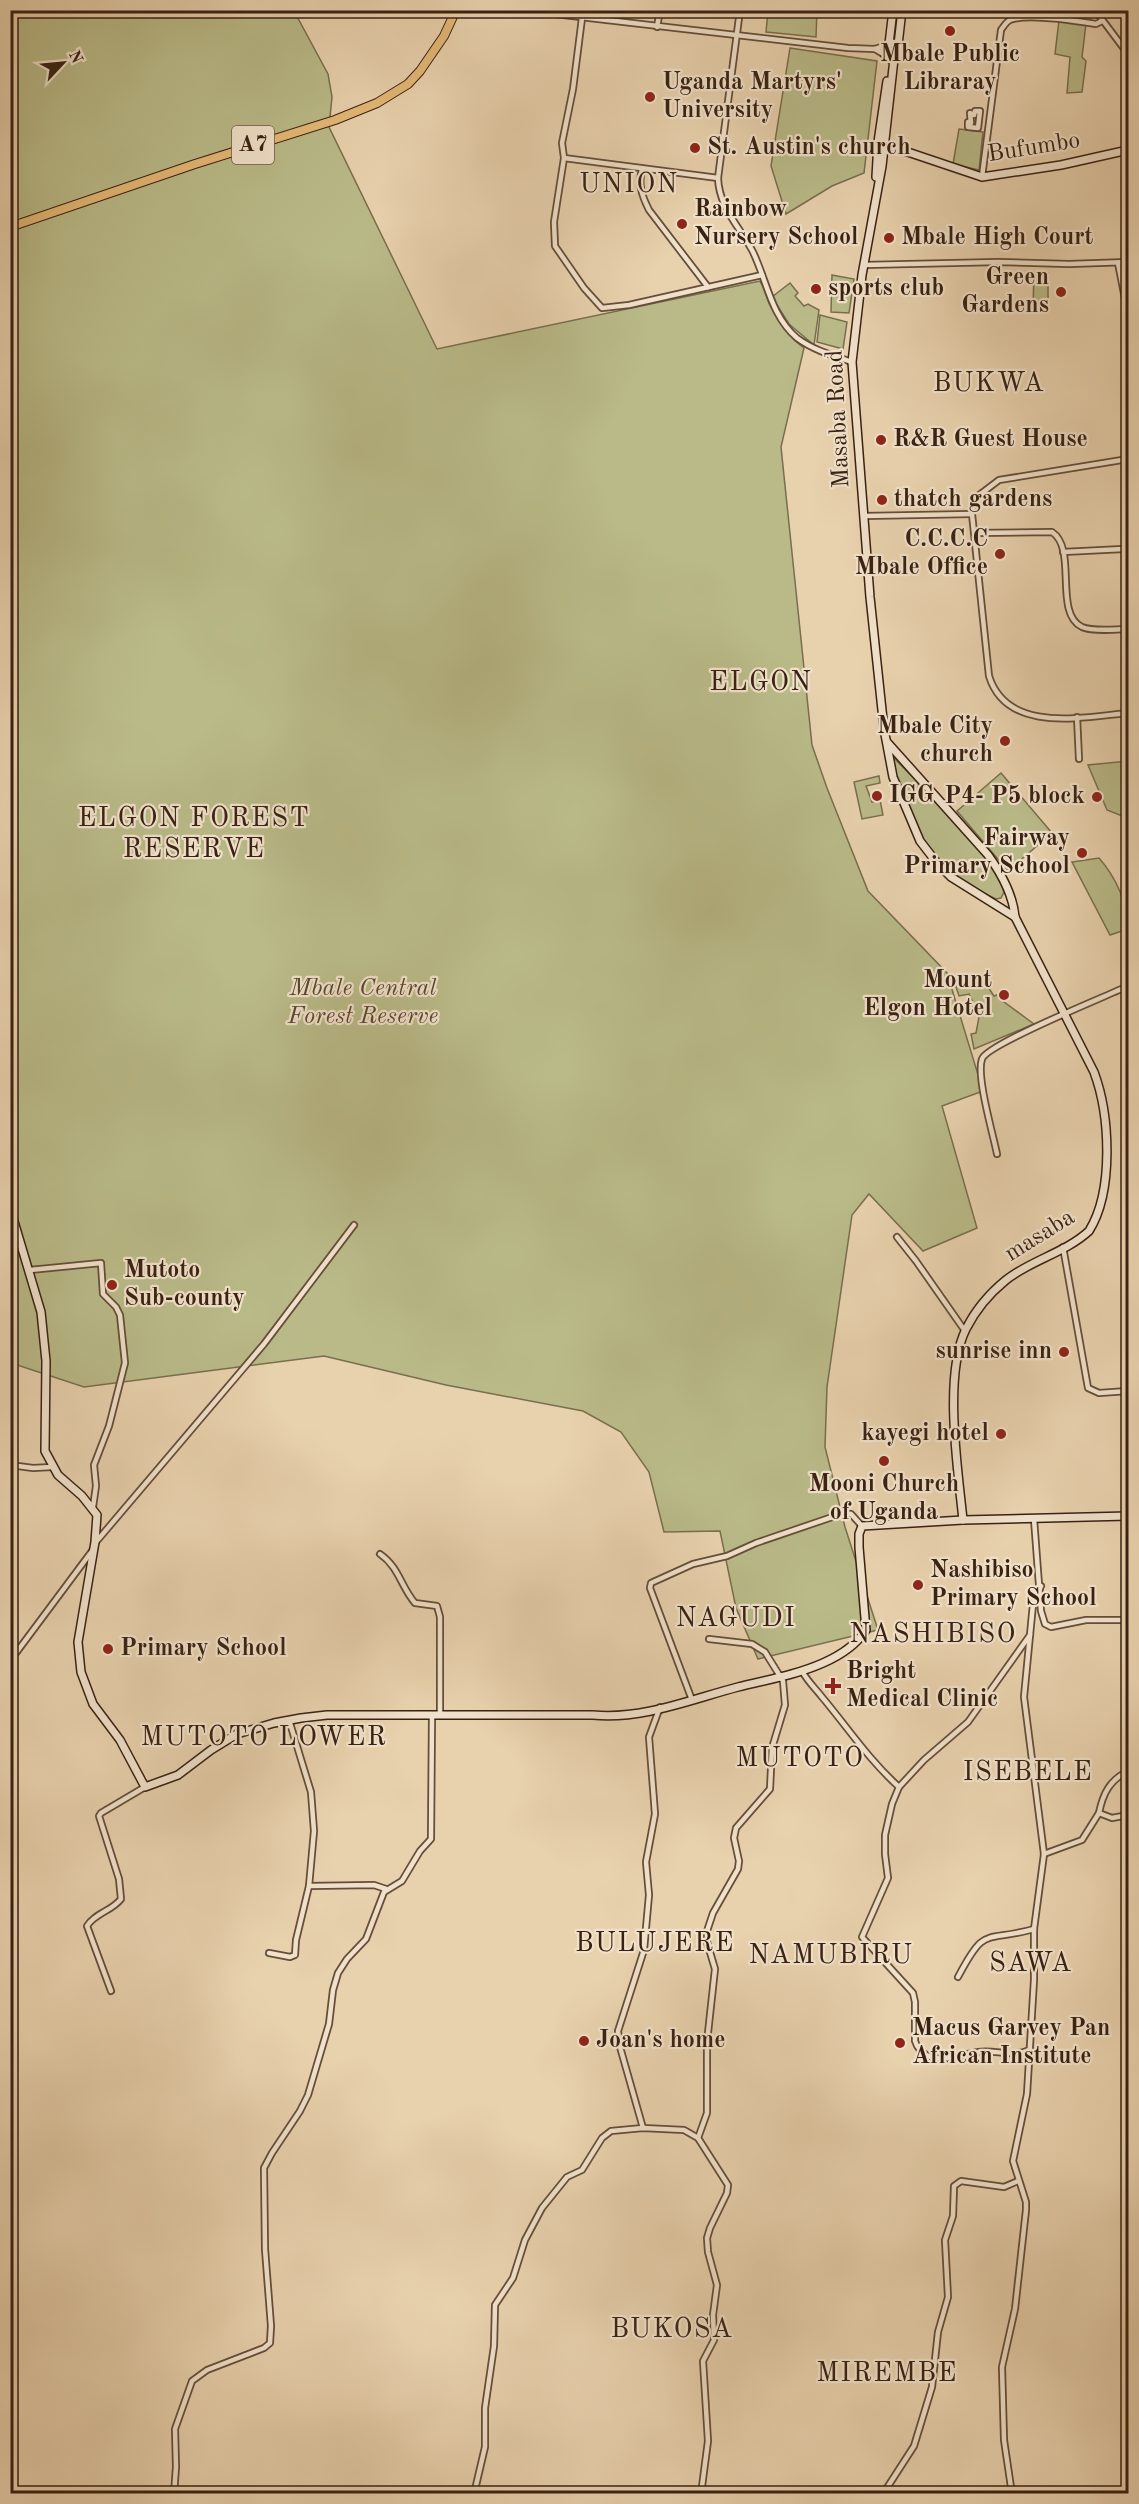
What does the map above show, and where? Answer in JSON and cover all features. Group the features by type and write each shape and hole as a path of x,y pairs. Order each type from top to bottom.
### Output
{"main road":[{"name":"A7","path":"10,227 195,164 335,120 377,103 408,84 420,71 444,36 456,10"}],"street":[{"path":"520,10 657,27 876,49 889,57"},
{"path":"594,10 594,20"},
{"path":"657,27 660,10"},
{"path":"740,10 718,178 724,205 753,252 779,317 797,338 820,351 852,362"},
{"path":"889,57 888,44 893,10"},
{"path":"889,57 900,53 898,45 902,10"},
{"path":"1095,10 1128,54"},
{"path":"582,18 573,89 562,143 564,158 554,222 555,246 598,305 607,308 762,275"},
{"path":"982,177 1001,30 1007,22 1017,19 1055,19 1096,24 1102,21"},
{"path":"876,49 888,44 898,45"},
{"name":"Masaba Road","path":"889,57 876,192 852,362 870,597 887,742 893,777 920,841 951,877 1015,917"},
{"path":"975,111 980,111 978,128 968,127 968,122 971,123 972,120 969,119 970,113 974,115 975,111"},
{"name":"Bufumbo","path":"881,143 982,177 1061,165 1128,150"},
{"path":"564,158 718,178"},
{"path":"642,169 639,180 642,196 649,210 708,287"},
{"path":"864,265 1128,262"},
{"path":"1118,263 1128,315"},
{"path":"1128,459 999,480 975,499 972,514 989,676 992,686 1010,705 1022,713 1036,717 1128,713"},
{"path":"864,516 972,514"},
{"path":"975,533 1052,532 1060,541 1063,552 1070,610 1076,622 1089,628 1128,629"},
{"path":"1063,552 1123,549"},
{"path":"1077,717 1079,759"},
{"name":"masaba","path":"887,742 988,855 999,871 1009,894 1015,917 1094,1072 1102,1096 1106,1126 1104,1187 1093,1225 1083,1236 1064,1248 1007,1279 981,1306 965,1331 955,1376 954,1396 956,1451 963,1520"},
{"path":"994,903 1009,894"},
{"path":"997,1154 980,1070 983,1056 988,1051 1128,986"},
{"path":"10,1208 41,1312 46,1361 43,1443 52,1467 93,1507 98,1518 78,1642 81,1672 93,1704 120,1740 146,1787"},
{"path":"10,1660 95,1546 264,1344 354,1225"},
{"path":"897,1237 965,1331"},
{"path":"1064,1248 1088,1388 1099,1393 1128,1391"},
{"path":"30,1270 101,1263 103,1294 116,1307 120,1315 125,1363 109,1426 94,1465 96,1486 93,1507"},
{"path":"10,1465 33,1468 52,1467"},
{"path":"692,1700 650,1588 651,1583 683,1567 727,1556 756,1543 844,1513 851,1514 862,1526"},
{"path":"862,1526 963,1520 1128,1516"},
{"path":"1034,1519 1042,1618 1045,1624 1052,1627 1086,1620 1128,1620"},
{"path":"111,1991 87,1926 90,1921 121,1899 119,1879 99,1816 101,1813 146,1787 178,1775 237,1734 289,1720 327,1715 615,1717 692,1700 802,1671 845,1651 860,1639 866,1630 859,1546 862,1526"},
{"path":"309,1886 374,1885 386,1888 402,1881 420,1851 431,1839 440,1617 437,1606 415,1604 397,1570 380,1554"},
{"path":"1012,2493 1004,2440 1001,2390 1002,2367 1015,2309 1026,2210 1026,2202 1018,2181 1013,2154 1025,2104 1034,1980 1034,1929 1044,1854 1024,1697 1033,1604 1041,1586"},
{"path":"1029,2050 1015,2054 983,2051 937,2058 928,2056 917,2047 915,2041 915,2002 912,1993 863,1940 862,1935 888,1878 885,1835 892,1804 899,1787 924,1760 968,1722 1031,1634"},
{"path":"698,2138 707,2113 707,2042 715,1969 707,1942 707,1931 713,1913 738,1869 739,1861 734,1838 736,1828 770,1789 772,1748 785,1705 784,1684 766,1655 756,1646 709,1639"},
{"path":"802,1671 875,1765 899,1787"},
{"path":"644,2128 620,2047 618,2031 644,1950 649,1895 645,1866 656,1814 649,1737 660,1707"},
{"path":"269,1953 290,1957 295,1955 296,1940 309,1886 314,1846 312,1798 289,1720"},
{"path":"1044,1854 1082,1840 1099,1813 1107,1788 1113,1780 1128,1771"},
{"path":"1099,1813 1112,1818 1128,1815"},
{"path":"174,2493 175,2429 192,2381 207,2370 264,2348 270,2343 264,2168 308,2095 329,2024 337,1976 347,1959 366,1940 386,1888"},
{"path":"958,1977 972,1949 982,1939 991,1935 1034,1929"},
{"path":"474,2493 485,2447 485,2408 490,2378 496,2301 515,2274 525,2240 536,2218 567,2177 582,2170 606,2134 617,2130 644,2128 684,2130 698,2138 727,2182 729,2189 707,2238 708,2252 717,2285 713,2315 714,2340 703,2361 708,2441 701,2493"},
{"path":"883,2493 914,2446 932,2387 938,2332 948,2297 945,2240 953,2216 954,2186 961,2181 1004,2187 1018,2181"}],"green space":[{"name":"Mbale Central Forest Reserve","path":"11,11 294,11 328,74 332,97 329,127 437,349 760,281 778,319 804,348 781,447 812,745 868,891 947,973 983,1091 942,1106 977,1228 923,1251 869,1194 852,1215 827,1387 825,1447 845,1527 878,1630 758,1659 736,1608 720,1531 664,1532 649,1472 621,1432 583,1411 446,1385 324,1356 84,1387 11,1363"},
{"path":"768,11 817,11 816,37 766,32"},
{"path":"1059,20 1086,24 1082,57 1086,61 1082,92 1067,93 1070,57 1055,54"},
{"path":"790,48 877,61 864,173 832,186 786,214 771,166"},
{"path":"959,129 983,132 979,170 953,164"},
{"path":"1034,272 1048,273 1048,309 1033,308"},
{"path":"832,275 854,279 849,313 831,312"},
{"path":"790,283 798,293 795,296 804,306 808,304 819,310 814,345 789,324 772,297"},
{"path":"820,315 847,322 843,349 817,342"},
{"path":"891,755 955,821 987,860 1004,892 1001,898 996,899 960,882 923,841 897,779"},
{"path":"1128,761 1127,818 1107,810 1088,765"},
{"path":"1001,773 1052,833 1008,871 957,811"},
{"path":"879,776 880,783 866,786 872,802 880,800 883,815 862,819 854,782"},
{"path":"1099,858 1120,891 1128,920 1128,929 1110,935 1072,862"},
{"path":"984,981 994,996 997,995 1034,1024 974,1049 971,1034 976,1033 979,1017 974,1012 971,1013 970,1008 975,1006 969,994 959,996 955,984 967,986"}],"waterway":[{"path":"1104,13 1107,10"}],"place":[{"name":"Mbale Public Libraray","path":"950,31"},
{"name":"Uganda Martyrs' University","path":"650,97"},
{"name":"St. Austin's church","path":"695,148"},
{"name":"Rainbow Nursery School","path":"682,224"},
{"name":"Mbale High Court","path":"889,238"},
{"name":"sports club","path":"816,289"},
{"name":"Green Gardens","path":"1061,292"},
{"name":"R&R Guest House","path":"881,440"},
{"name":"thatch gardens","path":"882,500"},
{"name":"C.C.C.C Mbale Office","path":"1000,554"},
{"name":"Mbale City church","path":"1005,741"},
{"name":"IGG","path":"877,796"},
{"name":"P4- P5 block","path":"1097,797"},
{"name":"Fairway Primary School","path":"1082,853"},
{"name":"Mount Elgon Hotel","path":"1004,995"},
{"name":"Mutoto Sub-county","path":"112,1285"},
{"name":"sunrise inn","path":"1064,1352"},
{"name":"kayegi hotel","path":"1001,1434"},
{"name":"Mooni Church of Uganda","path":"884,1461"},
{"name":"Nashibiso Primary School","path":"918,1585"},
{"name":"Primary School","path":"108,1649"},
{"name":"Bright Medical Clinic","path":"833,1686"},
{"name":"Joan's home","path":"584,2041"},
{"name":"Macus Garvey Pan African Institute","path":"900,2043"}],"district":[{"name":"UNION","path":"629,184"},
{"name":"BUKWA","path":"989,383"},
{"name":"ELGON","path":"761,682"},
{"name":"ELGON FOREST RESERVE","path":"194,834"},
{"name":"NAGUDI","path":"736,1618"},
{"name":"NASHIBISO","path":"933,1634"},
{"name":"MUTOTO LOWER","path":"264,1737"},
{"name":"MUTOTO","path":"800,1758"},
{"name":"ISEBELE","path":"1028,1772"},
{"name":"BULUJERE","path":"655,1943"},
{"name":"NAMUBIRU","path":"831,1955"},
{"name":"SAWA","path":"1031,1963"},
{"name":"BUKOSA","path":"672,2329"},
{"name":"MIREMBE","path":"887,2373"}]}
